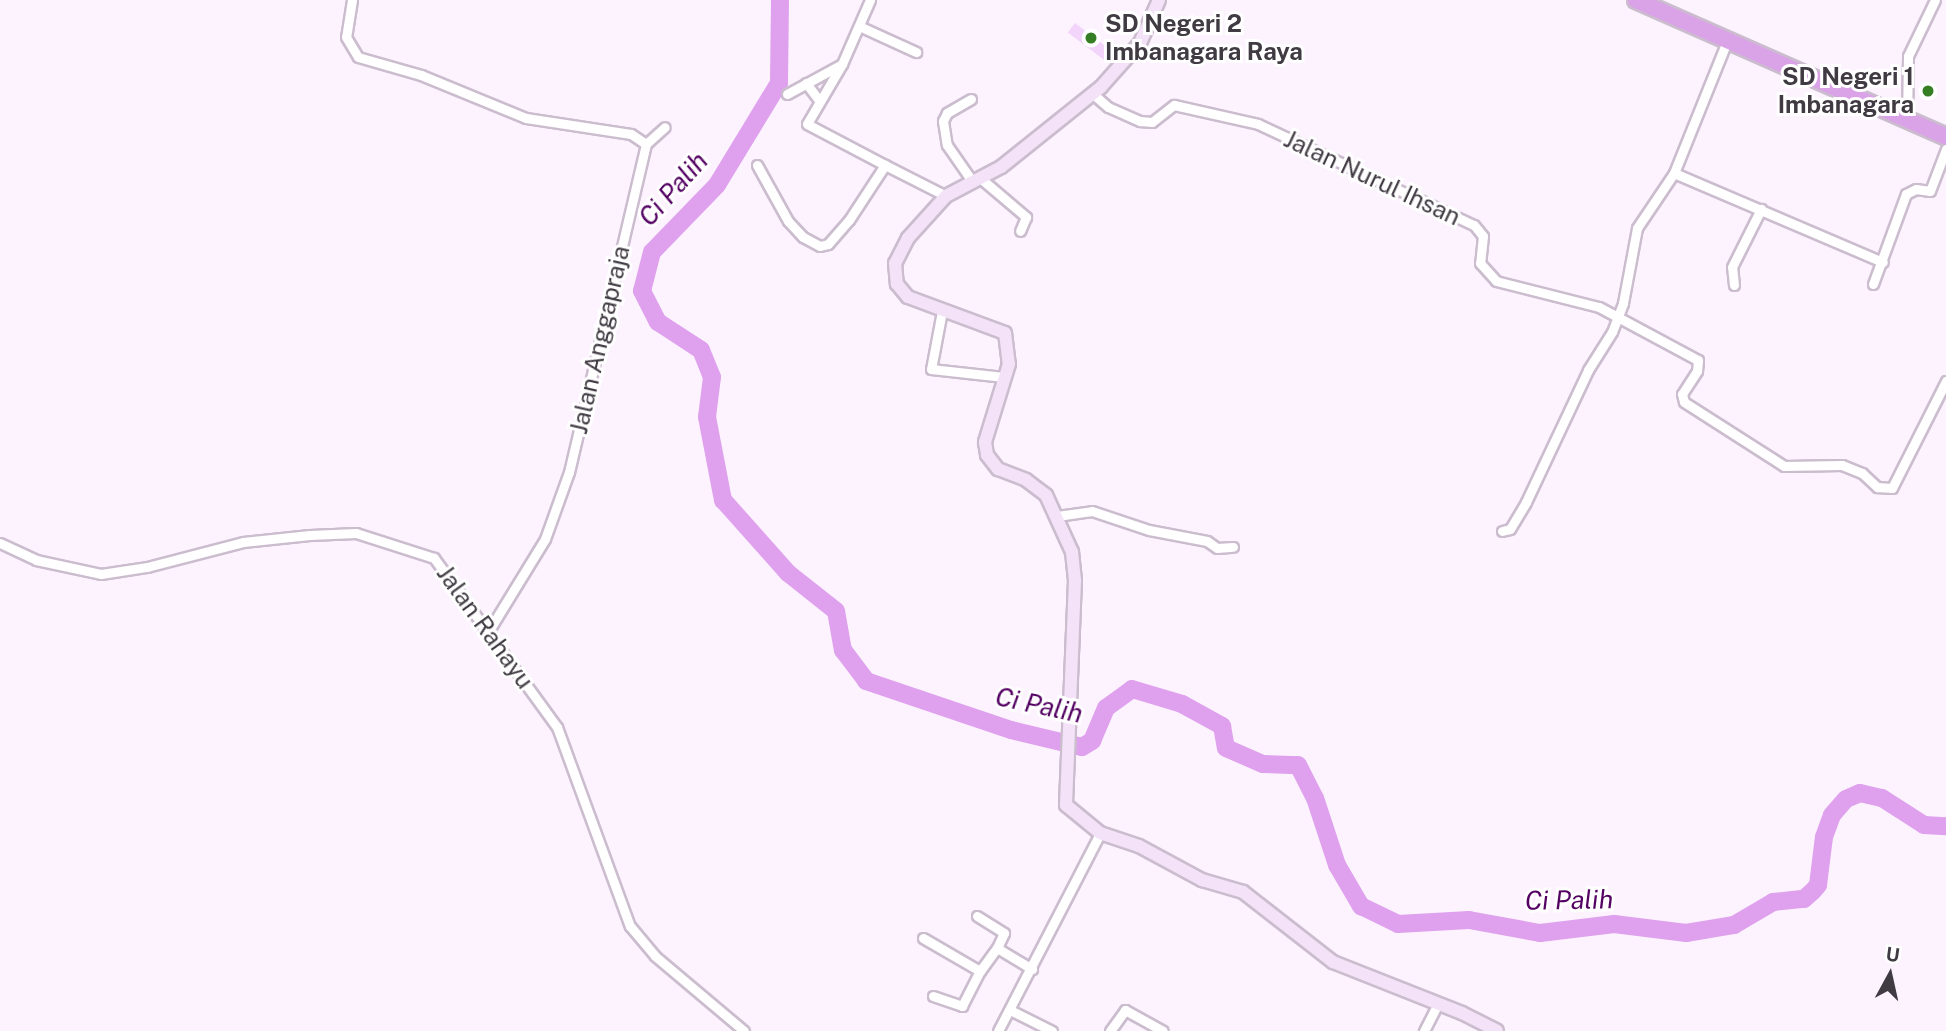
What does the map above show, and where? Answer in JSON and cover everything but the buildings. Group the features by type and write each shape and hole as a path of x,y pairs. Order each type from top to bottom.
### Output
{"highway":[{"path":"1636,0 1946,137"}],"street":[{"path":"352,0 346,37 358,57 421,75 526,118 631,134 646,144 665,127"},
{"path":"870,0 842,64 807,120 810,126 946,197"},
{"path":"1159,0 1140,43 1093,94 1052,130 946,197 900,250 894,273 908,297 942,311 979,320 1005,333 1009,364 985,442 987,455 998,469 1040,489 1057,516 1072,552 1075,580 1066,805 1100,833 1139,846 1202,880 1243,892 1333,962 1497,1031"},
{"path":"1907,121 1908,56 1935,0"},
{"path":"859,26 916,52"},
{"path":"1502,531 1510,529 1526,502 1570,405 1619,316 1637,228 1674,173 1727,41"},
{"path":"787,94 842,64"},
{"path":"806,83 819,100"},
{"name":"Jalan Nurul Ihsan","path":"1093,94 1108,107 1140,121 1152,122 1174,105 1258,124 1481,230 1478,257 1496,281 1619,316"},
{"path":"971,99 947,113 943,121 947,145 975,179 1026,217 1020,231"},
{"name":"Jalan Anggapraja","path":"488,632 545,539 569,472 646,144"},
{"path":"1873,284 1906,194 1916,189 1930,191 1946,149"},
{"path":"757,165 788,221 803,237 820,246 828,244 849,220 885,165"},
{"path":"1674,173 1883,262"},
{"path":"1734,285 1731,270 1761,209"},
{"path":"942,311 931,369 1004,377"},
{"path":"1619,316 1698,360 1698,371 1681,399 1697,413 1737,435 1773,463 1794,468 1854,468 1885,489 1896,483 1946,381"},
{"path":"1057,516 1092,511 1149,530 1207,541 1217,548 1233,547"},
{"name":"Jalan Rahayu","path":"0,543 36,560 101,574 147,567 253,540 356,533 419,551 443,566 562,737 630,926 655,956 744,1031"},
{"path":"998,1031 1100,833"},
{"path":"933,996 962,1006 980,971 997,948 1004,933 976,916"},
{"path":"923,938 980,971"},
{"path":"997,948 1032,969"},
{"path":"1424,1031 1438,1004"},
{"path":"1010,1010 1052,1031"},
{"path":"1110,1031 1123,1010 1163,1031"}],"shaded area":[{"path":"1075,23 1113,52 1106,61 1068,33"}],"waterway":[{"name":"Ci Palih","path":"780,0 779,83 717,185 652,252 642,291 658,322 701,350 712,377 707,417 723,500 788,573 836,611 843,650 866,681 1011,730 1082,747 1092,741 1106,708 1132,689 1182,704 1222,726 1226,748 1263,764 1298,765 1315,798 1337,865 1361,906 1398,924 1469,920 1540,933 1614,924 1686,933 1734,925 1773,902 1804,899 1813,891 1818,885 1824,837 1832,815 1846,799 1860,793 1882,798 1924,825 1946,826"}],"place":[{"name":"SD Negeri 2 Imbanagara Raya","path":"1091,38"},
{"name":"SD Negeri 1 Imbanagara","path":"1928,91"}]}
